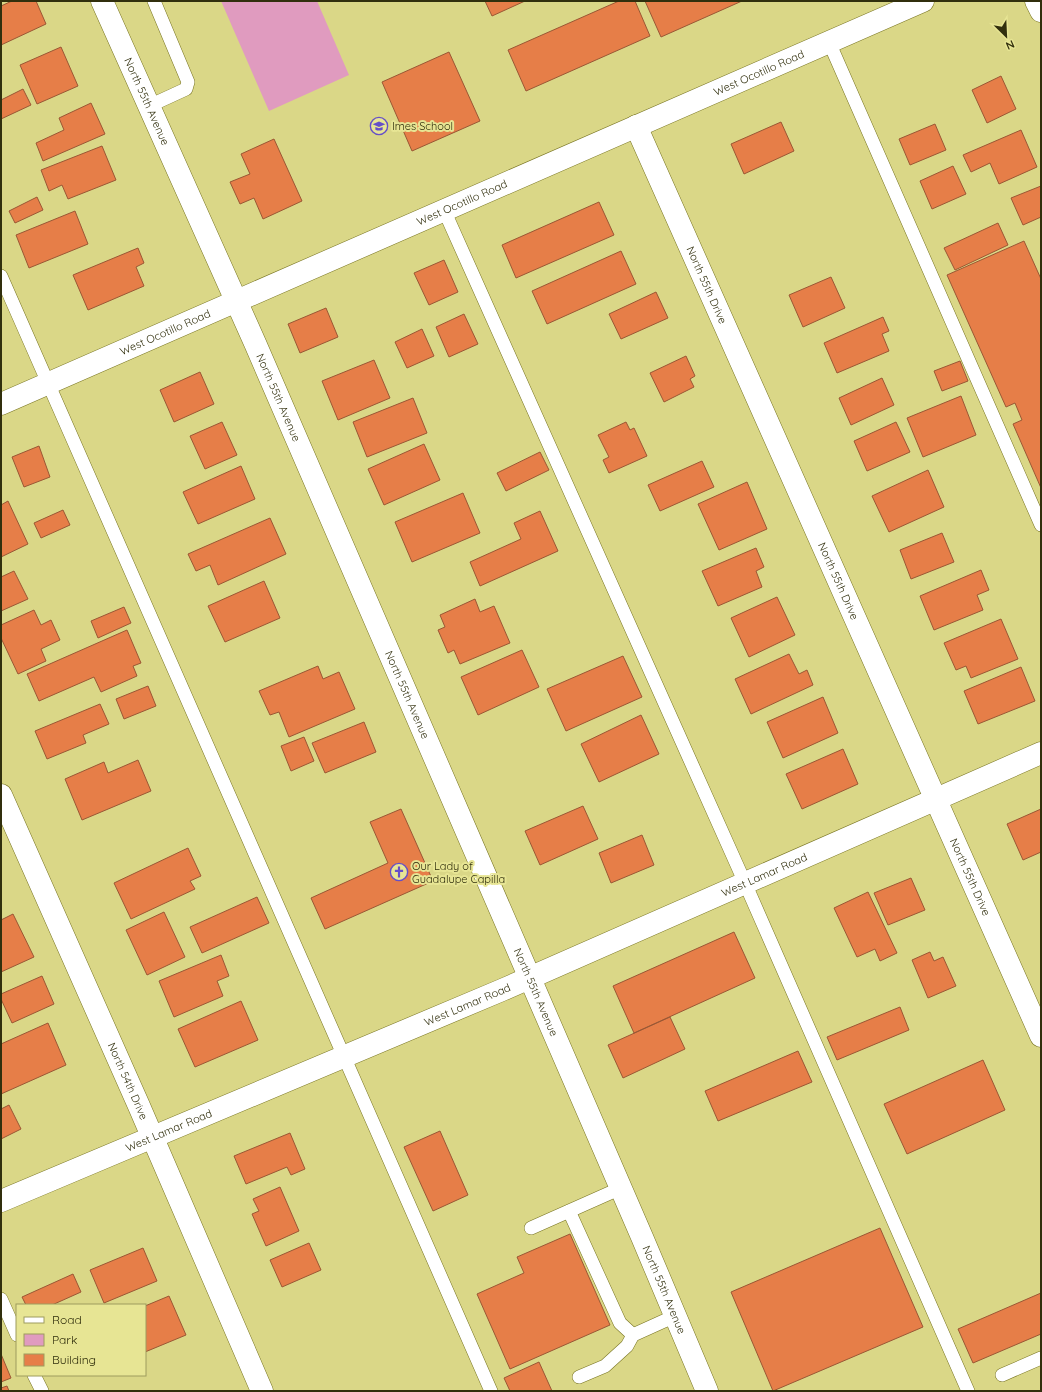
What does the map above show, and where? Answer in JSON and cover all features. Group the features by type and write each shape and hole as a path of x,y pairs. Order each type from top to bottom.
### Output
{"street":[{"name":"North 55th Avenue","path":"102,1 236,301 708,1391"},
{"name":"West Ocotillo Road","path":"1,404 924,1"},
{"path":"1036,1 1041,11"},
{"name":"North 55th Drive","path":"636,126 1041,1036"},
{"name":"West Lamar Road","path":"1,1200 529,978 1041,753"},
{"name":"North 54th Drive","path":"1,795 152,1136 262,1391"}],"lane":[{"path":"149,106 186,89 188,82 154,1"},
{"path":"829,42 1041,524"},
{"path":"444,210 745,883 968,1391"},
{"path":"1,276 491,1391"},
{"path":"531,1228 621,1188"},
{"path":"569,1211 620,1323 634,1335"},
{"path":"1,1299 16,1334"},
{"path":"580,1377 605,1366 627,1346 634,1335 675,1316"},
{"path":"1002,1375 1041,1358"},
{"path":"34,1376 42,1391"}],"green space":[{"path":"221,1 317,1 349,75 269,111"}],"building":[{"path":"12,1 36,1 46,24 1,45 1,6"},
{"path":"485,1 525,1 492,16"},
{"path":"619,1 635,1 650,36 526,91 508,50"},
{"path":"645,1 742,1 661,37"},
{"path":"61,47 78,86 37,104 20,65"},
{"path":"449,52 480,121 412,151 382,82"},
{"path":"1001,76 1016,109 987,123 972,90"},
{"path":"23,89 31,105 1,119 1,100"},
{"path":"91,103 105,134 43,161 36,143 64,130 59,118"},
{"path":"781,122 794,151 744,174 731,144"},
{"path":"935,124 946,150 910,165 899,139"},
{"path":"1021,130 1037,167 999,184 990,163 971,172 963,155"},
{"path":"274,139 302,201 263,219 254,198 240,204 230,182 250,174 241,154"},
{"path":"102,146 116,180 68,199 62,185 49,191 41,170"},
{"path":"953,166 966,194 932,209 920,181"},
{"path":"1041,186 1041,217 1023,225 1011,198"},
{"path":"37,197 43,210 15,223 9,211"},
{"path":"599,202 614,235 516,278 502,245"},
{"path":"75,211 88,244 29,268 16,235"},
{"path":"998,223 1008,245 955,270 944,248"},
{"path":"1024,241 1041,279 1041,488 1013,424 1022,420 1015,403 1006,407 947,275"},
{"path":"138,248 144,263 136,267 144,286 88,310 73,275"},
{"path":"621,251 636,284 547,324 532,291"},
{"path":"444,260 458,292 429,305 414,273"},
{"path":"831,277 845,308 803,327 789,295"},
{"path":"656,292 668,318 621,339 609,314"},
{"path":"326,308 338,337 300,353 288,324"},
{"path":"464,314 478,344 449,357 436,327"},
{"path":"883,317 889,331 882,334 889,351 837,373 824,343"},
{"path":"422,329 434,356 407,368 395,342"},
{"path":"686,356 695,376 690,379 694,387 664,402 650,373"},
{"path":"374,360 390,398 338,420 322,381"},
{"path":"960,361 968,381 942,391 934,371"},
{"path":"200,372 214,404 174,422 160,390"},
{"path":"882,378 894,405 851,425 839,398"},
{"path":"961,396 976,435 923,457 907,418"},
{"path":"413,398 427,433 367,457 353,422"},
{"path":"222,422 237,455 205,469 190,436"},
{"path":"626,422 630,430 634,428 647,456 609,473 603,460 609,457 598,435"},
{"path":"896,422 910,452 867,471 854,441"},
{"path":"424,444 440,480 384,505 368,469"},
{"path":"39,446 50,477 24,487 12,457"},
{"path":"540,452 549,470 506,491 497,473"},
{"path":"702,461 714,487 660,511 648,485"},
{"path":"241,466 255,499 198,524 183,492"},
{"path":"928,470 944,507 889,532 872,496"},
{"path":"747,482 767,529 719,550 698,504"},
{"path":"463,493 480,533 412,562 395,522"},
{"path":"8,501 28,544 1,557 1,505"},
{"path":"63,510 70,525 41,538 34,523"},
{"path":"540,511 558,551 480,586 470,562 521,539 514,523"},
{"path":"270,518 286,554 218,585 210,565 196,571 188,554"},
{"path":"942,533 954,562 911,579 900,550"},
{"path":"756,548 764,567 756,571 762,587 718,606 702,571"},
{"path":"981,570 989,590 977,595 983,610 934,630 920,596"},
{"path":"14,571 28,599 1,611 1,577"},
{"path":"264,581 280,618 225,642 208,606"},
{"path":"777,597 795,635 749,657 731,618"},
{"path":"475,599 480,612 494,606 510,643 460,664 454,650 448,653 438,630 445,627 440,615"},
{"path":"124,607 131,623 98,638 91,621"},
{"path":"34,610 41,625 51,620 60,640 41,649 46,661 18,674 1,638 1,625"},
{"path":"1001,619 1018,659 971,678 966,666 956,670 944,643"},
{"path":"127,630 141,663 133,666 137,676 101,692 94,677 39,701 27,674"},
{"path":"522,650 539,687 478,715 461,677"},
{"path":"789,654 799,674 807,670 813,685 751,714 735,679"},
{"path":"623,656 642,697 566,731 547,689"},
{"path":"318,666 323,679 339,672 355,709 289,737 279,712 270,715 259,691"},
{"path":"1021,667 1035,701 978,724 964,691"},
{"path":"148,686 156,706 124,719 116,699"},
{"path":"823,697 838,733 783,758 767,722"},
{"path":"100,704 109,724 83,735 86,743 47,759 35,731"},
{"path":"641,715 659,754 599,782 581,744"},
{"path":"364,722 376,752 325,773 312,743"},
{"path":"304,737 314,761 291,771 281,746"},
{"path":"843,749 858,784 802,809 786,774"},
{"path":"138,760 151,791 82,820 65,779 104,762 108,773"},
{"path":"583,806 598,839 540,865 525,831"},
{"name":"Our Lady of Guadalupe Capilla","path":"401,809 433,881 325,929 311,898 388,863 370,822"},
{"path":"1041,809 1041,852 1023,860 1007,824"},
{"path":"642,835 654,865 611,883 599,853"},
{"path":"188,848 201,876 190,881 195,889 131,919 114,883"},
{"path":"911,878 925,910 888,925 874,893"},
{"path":"868,892 897,953 880,961 875,949 857,957 834,908"},
{"path":"257,897 269,923 202,953 190,927"},
{"path":"164,912 185,957 147,975 126,930"},
{"path":"13,914 34,957 1,972 1,920"},
{"path":"734,932 755,978 634,1033 613,986"},
{"path":"930,952 934,961 943,957 956,986 928,998 912,960"},
{"path":"221,955 229,976 217,981 223,996 174,1017 159,981"},
{"path":"42,976 54,1004 12,1023 1,999 1,994"},
{"path":"241,1001 258,1040 195,1067 178,1029"},
{"path":"900,1007 909,1030 837,1060 827,1037"},
{"path":"670,1017 685,1049 623,1078 608,1045"},
{"path":"48,1023 66,1065 1,1094 1,1044"},
{"path":"798,1051 812,1082 718,1121 705,1091"},
{"path":"983,1060 1005,1110 907,1154 884,1104"},
{"path":"9,1105 21,1129 1,1139 1,1109"},
{"path":"440,1131 468,1195 433,1211 404,1147"},
{"path":"290,1133 305,1169 291,1175 287,1167 246,1184 234,1156"},
{"path":"280,1187 299,1231 266,1246 252,1214 259,1211 253,1199"},
{"path":"880,1228 923,1327 773,1391 731,1292"},
{"path":"570,1234 610,1325 510,1369 477,1294 524,1273 517,1257"},
{"path":"309,1243 321,1270 282,1287 270,1260"},
{"path":"143,1248 157,1281 104,1303 90,1270"},
{"path":"73,1274 81,1292 54,1304 26,1304 22,1297"},
{"path":"1041,1293 1041,1334 973,1363 958,1329"},
{"path":"169,1296 186,1335 146,1352 146,1306"},
{"path":"1,1354 11,1378 1,1382"},
{"path":"539,1362 552,1391 510,1391 504,1378"},
{"path":"7,1386 9,1391 1,1391 1,1388"}],"place":[{"name":"Imes School","path":"379,126"},
{"name":"Our Lady of Guadalupe Capilla","path":"399,872"}]}
